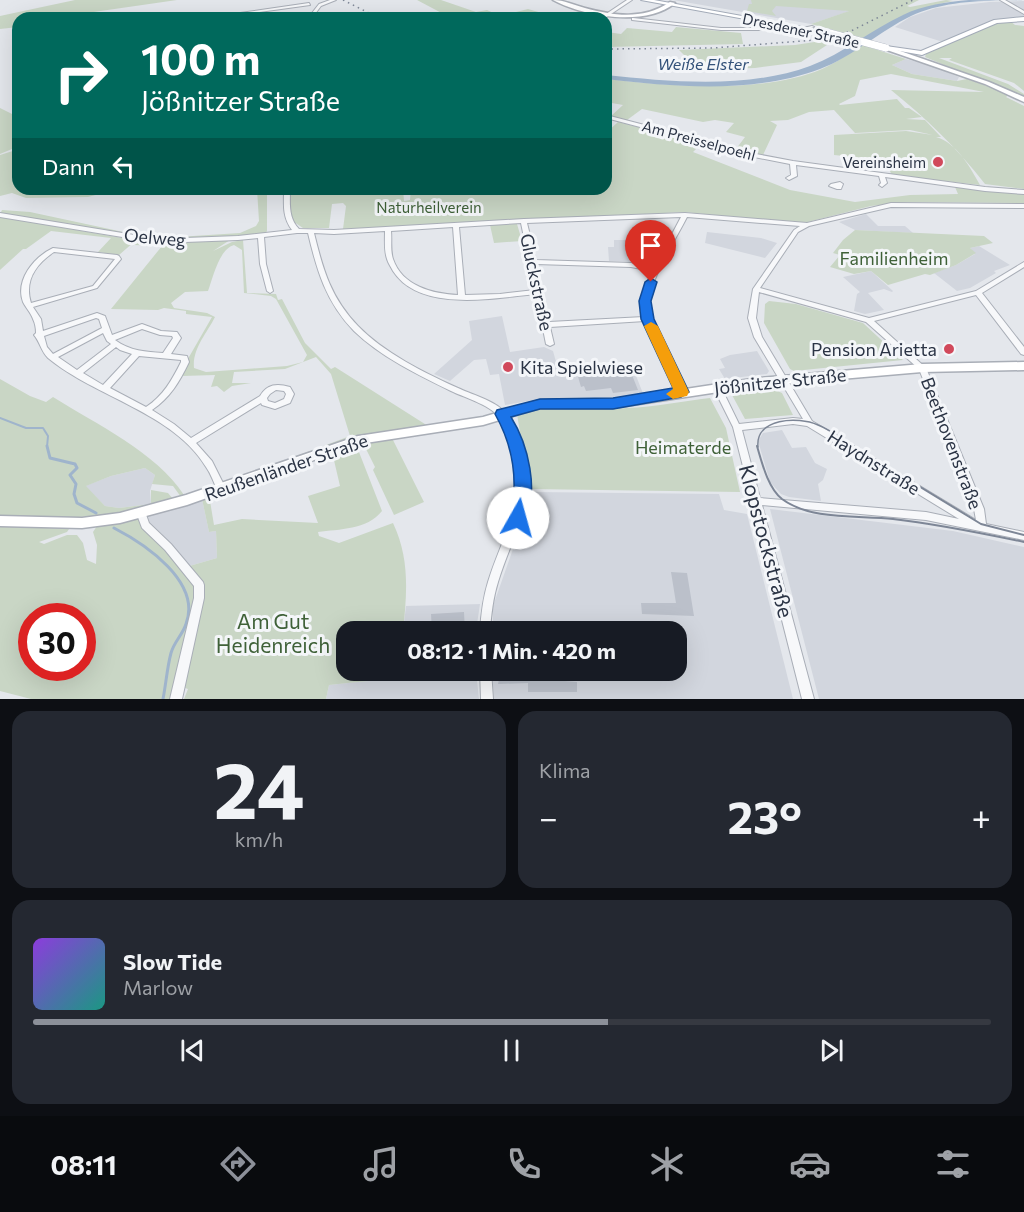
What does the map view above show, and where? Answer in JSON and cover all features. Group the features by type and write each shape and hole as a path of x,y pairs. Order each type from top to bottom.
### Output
{"main road":[{"name":"Dresdener Straße","path":"644,0 810,27 888,48 913,52"},
{"path":"656,0 672,3"},
{"name":"Dresdener Straße","path":"672,3 810,27"},
{"path":"913,52 927,52 996,21 1024,19"}],"street":[{"path":"315,12 320,6 334,0"},
{"path":"556,0 601,12"},
{"path":"612,12 630,0"},
{"path":"1004,1 1024,13"},
{"path":"244,12 307,2 320,6"},
{"path":"612,14 658,13 672,3"},
{"path":"633,19 721,28 810,27"},
{"path":"888,48 1002,89 1024,100"},
{"path":"913,52 951,71"},
{"name":"Am Preisselpoehl","path":"612,119 793,163 985,189 1024,192"},
{"path":"789,178 794,176 793,163"},
{"path":"839,170 840,184"},
{"path":"882,176 882,184"},
{"path":"286,195 290,224 297,231"},
{"path":"756,289 796,231 807,225 891,205 1024,206"},
{"name":"Oelweg","path":"0,215 159,241 261,236 297,231 311,233 388,230 524,221 685,215 807,225"},
{"path":"681,392 648,319 646,294 685,215"},
{"name":"Gluckstraße","path":"524,221 550,344"},
{"path":"456,225 462,296"},
{"path":"388,230 392,265 411,286 437,296 538,292"},
{"path":"311,233 326,287 341,314 359,334 414,369 502,414 513,433 521,467 522,491 518,518 494,579 486,621"},
{"path":"261,236 263,264 270,291"},
{"path":"30,306 95,287 118,260 117,257 51,251 29,272 25,294 30,306 37,318 38,335 42,347 78,373 145,411 191,442 209,462 221,489"},
{"path":"531,262 631,266 656,270"},
{"path":"870,320 978,292 1024,264"},
{"name":"Beethovenstraße","path":"756,289 870,320 922,368 979,509 982,528"},
{"name":"Haydnstraße","path":"756,289 752,306 753,326 809,423 982,528"},
{"path":"978,292 1024,352"},
{"path":"38,335 93,316 102,318 104,330 113,342 136,354 184,358 185,362 172,388 163,399 145,411"},
{"path":"546,326 648,319"},
{"path":"78,373 113,342 142,326 160,333 174,334 177,338 166,356"},
{"path":"53,357 104,330"},
{"path":"105,388 136,354"},
{"name":"Jößnitzer Straße","path":"502,414 540,404 613,404 681,392 784,380 922,368 1024,366"},
{"name":"Klopstockstraße","path":"717,387 737,427 808,699"},
{"path":"191,442 263,398"},
{"name":"Reußenländer Straße","path":"0,521 82,523 106,521 221,489 358,440 446,428 483,421 502,414"},
{"path":"737,427 793,421 809,423"},
{"path":"757,501 926,516 1024,536"},
{"path":"141,512 145,525 168,547 199,585 200,598 176,699"},
{"path":"486,681 487,699"}],"shaded area":[{"path":"673,0 776,0 850,11 811,24"},
{"path":"1024,1 1024,18 995,21 943,42 895,27 910,17 936,8"},
{"path":"906,59 959,77 957,81 912,74 892,65"},
{"path":"866,214 878,226 905,226 913,233 855,230 839,222"},
{"path":"707,232 761,238 777,243 765,258 705,243"},
{"path":"629,236 643,240 636,250 638,262 609,261 608,247 614,247 614,240 626,240"},
{"path":"979,246 1010,265 994,271 996,273 970,288 957,291 934,273 956,265 975,254 970,248"},
{"path":"871,271 893,291 884,289 868,293 884,310 865,314 854,311 857,294 860,292 843,277"},
{"path":"502,316 510,352 544,347 553,351 558,369 631,363 644,396 626,399 534,400 505,405 499,374 490,375 486,359 474,360 450,381 434,374 472,340 469,321"},
{"path":"757,351 769,371 767,374 725,379 719,369 725,368 720,359"},
{"path":"782,430 792,448 806,447 815,463 827,469 823,480 818,484 821,501 789,497 781,494 770,482 758,441 763,433"},
{"path":"145,468 155,475 150,491 151,504 119,508 105,506 85,486 111,476"},
{"path":"533,492 719,494 724,510 747,514 793,699 494,699 493,681 687,681 687,621 493,621 493,606"},
{"path":"202,499 209,532 216,531 217,558 186,567 148,525 147,517"},
{"path":"770,509 953,531 1024,547 1024,699 819,699"},
{"path":"480,604 477,621 404,621 406,606"},
{"path":"368,681 477,681 479,699 326,699 329,685"}],"green space":[{"path":"75,0 177,0 94,12 19,12"},
{"path":"417,0 441,0 476,12 440,12"},
{"path":"751,0 919,0 907,6 910,7 946,0 953,1 907,15 864,38 811,24 849,11 776,6 772,11 776,16 747,11 749,4 752,4"},
{"path":"528,9 538,12 516,12"},
{"path":"12,13 12,28 0,29 0,16"},
{"path":"1010,21 1015,25 1024,26 1024,91 1014,83 949,60 952,58 939,58 1008,84 1024,94 1024,98 925,57 926,54 987,26"},
{"path":"676,27 741,33 743,44 612,47 612,33 621,34 627,28 672,32"},
{"path":"821,41 827,45 801,62 755,68 699,70 679,50 795,45"},
{"path":"862,45 906,59 892,65 912,74 957,81 967,79 1010,94 1006,97 1024,106 1024,189 985,184 963,157 980,185 892,175 884,160 834,155 834,135 906,131 933,135 910,130 855,133 834,110 809,112 788,120 770,121 777,125 763,155 736,149 745,137 726,132 734,123 715,120 703,122 642,109 627,120 612,116 623,105 612,103 612,80 686,86 744,85 798,77 822,69","holes":["891,74 984,92 891,90 929,123 950,144 936,137 941,137 925,120 906,119 922,117 909,108 905,108 897,99 839,104 855,96 860,80"]},
{"path":"0,108 12,114 12,149 0,154"},
{"name":"Naturheilverein","path":"618,122 702,143 693,152 790,190 855,202 910,195 958,194 955,187 1024,194 1024,203 907,202 871,206 800,224 685,212 343,229 346,206 343,203 332,204 329,228 303,228 291,220 289,195 404,195 404,201 410,200 410,195 612,195 612,128"},
{"path":"12,151 12,193 0,196 0,155"},
{"path":"18,195 96,195 88,197 26,198"},
{"path":"257,195 267,195 267,231 265,234 188,240 143,238 71,224 0,214 2,210 30,212 142,236 162,238 240,233 256,226 259,221"},
{"path":"0,217 146,242 230,240 213,251 232,242 243,240 247,293 276,294 278,300 282,299 305,343 331,369 335,367 428,426 368,435 294,457 350,436 331,374 316,357 285,369 234,372 232,383 251,383 232,386 224,392 217,386 211,387 215,375 182,376 189,357 212,317 186,314 186,311 164,308 158,310 111,309 162,246 134,245 126,252 136,243 134,242 119,255 98,252 111,238 51,231 23,249 0,270","holes":["234,245 242,250 244,293 271,296 276,299 307,355 303,362 287,366 206,372 194,368 195,354 215,317 207,313 174,308 171,303 185,292 208,291 224,252"]},
{"path":"517,224 522,241 494,243 490,225"},
{"name":"Familienheim","path":"855,230 984,236 993,243 970,248 976,253 956,265 930,275 925,274 888,285 871,271 854,274 830,267 840,255 833,253"},
{"path":"769,301 796,304 863,323 903,360 794,371 790,369 764,323 765,304"},
{"name":"Am Gut Heidenreich","path":"0,379 46,402 53,397 142,452 158,465 184,495 198,491 181,497 173,486 152,484 155,475 145,468 111,476 86,486 105,506 119,508 151,504 151,490 168,493 173,499 141,509 138,518 143,527 186,567 217,558 216,531 209,532 202,499 210,501 214,525 242,519 318,523 308,496 340,486 333,456 357,447 382,511 369,522 344,529 318,532 319,536 339,543 393,523 405,563 404,621 336,621 336,681 368,681 329,685 326,699 184,699 188,689 182,687 173,699 31,699 0,691 0,526 69,529 67,532 39,542 44,544 67,535 77,535 83,543 87,560 96,564 97,545 93,532 99,523 97,516 60,518 0,515"},
{"path":"775,390 782,393 793,415 745,419 732,395"},
{"name":"Heimaterde","path":"710,398 726,428 740,492 529,489 517,414 543,407 627,408"},
{"path":"392,438 424,502 394,515 364,445"}],"water":[{"path":"1007,1 966,2 924,11 900,22 832,64 794,77 768,82 714,86 612,80 612,76 709,82 761,78 786,73 822,61 911,12 935,4 952,2"}],"building":[{"path":"628,365 638,390 613,393 611,388 586,391 584,386 581,387 576,370"},
{"path":"671,572 687,573 694,616 642,614 641,603 676,603"},
{"path":"464,612 464,621 431,621 431,614"},
{"path":"499,681 577,682 577,692 528,692 528,683 498,684"}],"waterway":[{"path":"0,418 26,428 43,428 48,436 47,446"},
{"path":"47,446 50,458 75,464 77,468 70,475 76,484 74,494 77,503 96,513"},
{"path":"114,528 155,554 168,566 186,594 189,608 186,624 171,653 163,699"}],"tram line":[{"path":"758,447 759,437 763,430 770,425 789,420 818,425 855,447"},
{"path":"757,446 766,475 777,494 794,506 807,511 836,516 909,521 1024,542"},
{"path":"853,446 981,524 1024,535"}],"railway":[{"path":"343,0 367,12"},
{"path":"612,49 713,48 815,40 851,31 913,0"}],"slow traffic":[{"path":"651,326 681,392 673,394"}],"place":[{"name":"Vereinsheim","path":"938,162"},
{"name":"Pension Arietta","path":"949,349"},
{"name":"Kita Spielwiese","path":"508,367"}],"route":[{"path":"518,518 522,491 521,467 513,433 502,414 540,404 613,404 681,392 648,319 645,301 651,282"}],"water label":[{"name":"Weiße Elster","path":"703,63"}]}
